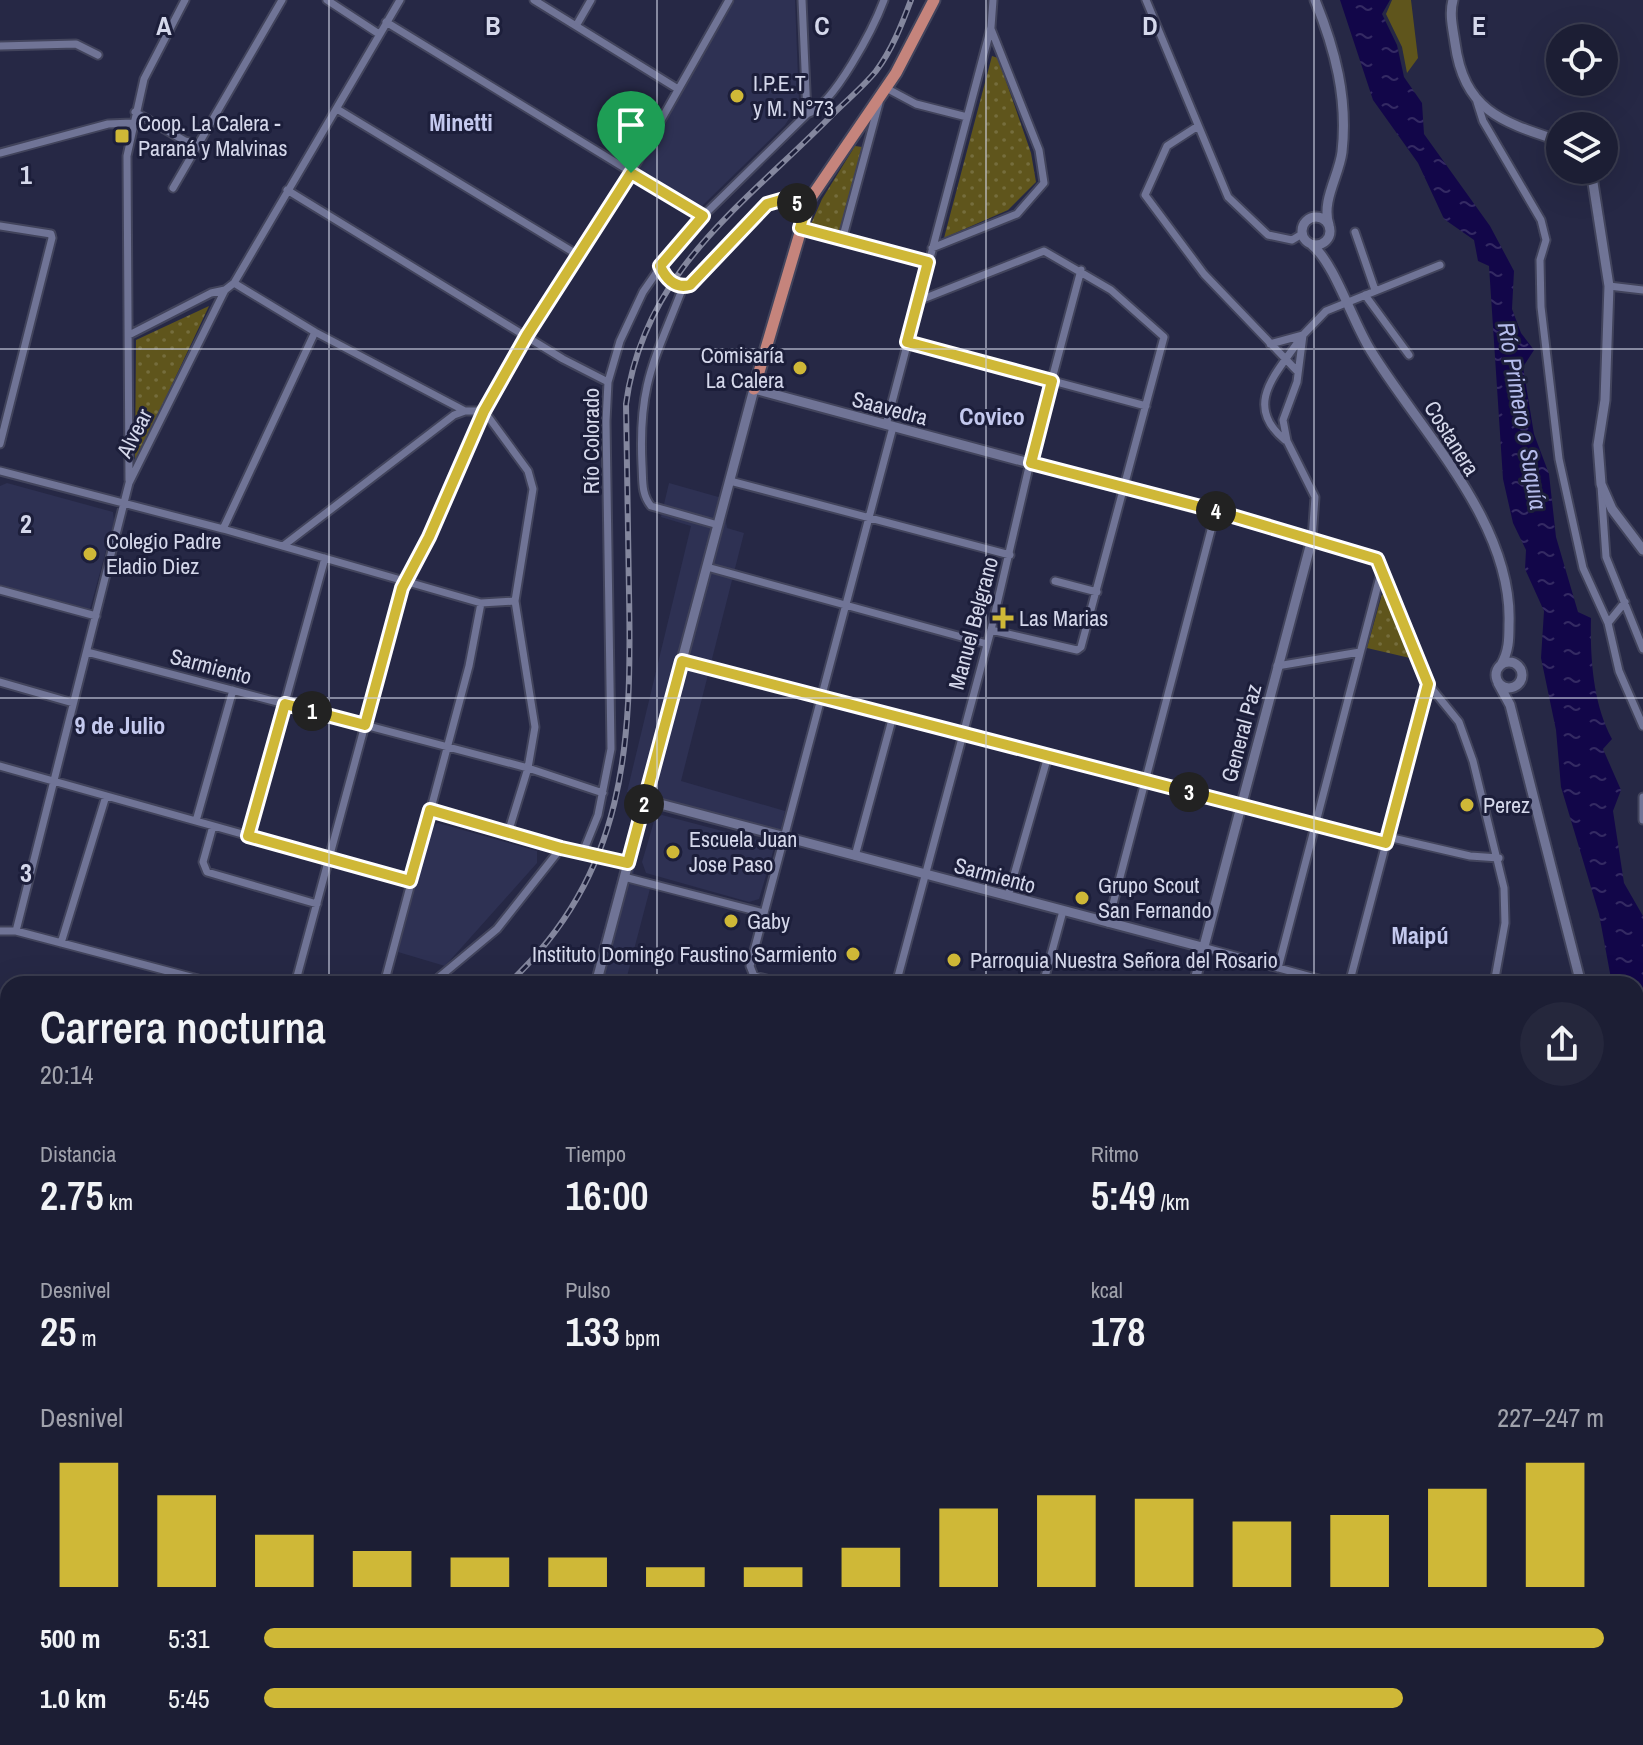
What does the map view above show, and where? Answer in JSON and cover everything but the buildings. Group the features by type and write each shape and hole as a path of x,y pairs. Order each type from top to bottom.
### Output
{"main road":[{"path":"754,389 806,208 822,178 914,45 934,0"}],"street":[{"path":"129,483 126,176 132,123 144,79 185,0"},
{"path":"173,188 282,0"},
{"path":"327,0 379,34"},
{"name":"Alvear","path":"16,931 129,483 225,290 234,283 400,0"},
{"path":"534,0 678,89"},
{"path":"576,26 591,0"},
{"path":"297,976 406,579 429,537 484,411 527,335 631,173 729,0"},
{"path":"802,0 807,114"},
{"name":"Río Colorado","path":"583,852 603,793 611,749 608,382 633,310 660,266 703,216 821,104 846,70 884,0"},
{"path":"762,976 750,972 869,518 907,342 991,27 993,0"},
{"path":"1146,0 1221,183 1244,215 1280,239 1292,240 1302,234"},
{"name":"Costanera","path":"1315,0 1335,47 1345,113 1341,158 1327,203 1327,260"},
{"path":"1453,0 1451,19 1459,69 1477,102 1483,121 1541,220 1546,240 1540,260 1541,307 1559,459 1583,568 1602,617 1608,623 1619,671 1643,726"},
{"path":"386,22 703,216"},
{"path":"932,248 1017,214 1046,178 1039,150 991,27"},
{"path":"0,46 76,44 98,55"},
{"path":"842,240 884,92 967,117"},
{"path":"1477,102 1505,122 1546,136"},
{"path":"337,109 578,255"},
{"path":"135,112 185,141 197,144"},
{"path":"0,153 108,124 132,123"},
{"path":"1198,126 1178,136 1167,146 1145,195 1204,274 1298,373"},
{"path":"851,136 868,143"},
{"path":"1593,184 1609,286 1605,400 1598,445 1606,557 1643,649"},
{"path":"287,190 608,382"},
{"path":"718,525 651,506 644,495 640,428 645,384 683,287 695,281 767,204 788,198 806,208"},
{"name":"Costanera","path":"1327,203 1305,222 1302,234 1327,260 1344,302 1372,353 1449,465 1495,545 1510,599 1508,649 1495,675 1498,683"},
{"path":"1313,217 1322,218 1329,225"},
{"path":"0,226 51,234 0,444"},
{"path":"800,228 928,262"},
{"path":"1355,232 1375,290"},
{"path":"1312,245 1321,244 1328,238"},
{"path":"918,301 1036,252 1051,253 1120,297 1164,337 1080,649 991,630"},
{"path":"1312,539 1315,497 1303,466 1287,441 1272,429 1264,408 1270,383 1303,335 1326,311 1440,265"},
{"path":"660,266 664,276 683,287"},
{"name":"Manuel Belgrano","path":"898,976 960,735 991,630 1081,270"},
{"path":"234,283 315,332 465,411"},
{"path":"1609,286 1643,290"},
{"path":"129,335 211,293 225,290"},
{"path":"1365,295 1409,355"},
{"path":"223,529 315,332"},
{"path":"1270,344 1303,335"},
{"path":"1287,441 1283,415 1298,373 1303,335"},
{"path":"907,342 1146,406"},
{"path":"598,976 754,389"},
{"name":"Saavedra","path":"754,389 1216,511 1373,557 1382,569"},
{"path":"283,546 454,415 465,411 484,411"},
{"path":"484,411 532,478 531,504 515,601 534,711 528,768 508,833"},
{"path":"0,471 406,579 481,603 515,601"},
{"path":"730,481 1010,555"},
{"path":"1601,484 1612,509 1643,550"},
{"path":"1108,923 1216,511"},
{"name":"General Paz","path":"1196,976 1312,539"},
{"path":"248,836 325,558"},
{"path":"707,567 987,644"},
{"path":"1278,968 1382,569"},
{"path":"1382,569 1428,684 1459,722 1499,858 1506,908 1495,976"},
{"path":"1055,581 1097,592"},
{"path":"0,590 96,616"},
{"path":"1608,623 1625,602"},
{"path":"386,976 447,747 481,603"},
{"path":"1508,649 1522,677 1510,705"},
{"name":"Sarmiento","path":"87,652 528,768 603,793"},
{"path":"1277,666 1360,652"},
{"path":"682,661 1314,825 1470,856 1499,858"},
{"path":"1501,665 1508,662 1517,665"},
{"path":"0,682 73,703"},
{"path":"1498,683 1509,688 1518,685"},
{"path":"1498,683 1510,705 1579,976"},
{"path":"1351,976 1428,684"},
{"path":"196,821 233,690"},
{"path":"855,856 893,716"},
{"path":"1008,896 1048,756"},
{"path":"0,766 410,881"},
{"path":"61,943 106,796"},
{"path":"1643,797 1643,820"},
{"name":"Sarmiento","path":"645,800 1308,976"},
{"path":"430,810 561,848 628,863"},
{"path":"213,826 203,862 207,872 317,904"},
{"path":"441,976 497,929 561,848"},
{"path":"624,877 764,913"},
{"path":"1045,976 1063,911"},
{"path":"0,931 16,931 187,976"}],"shaded area":[{"path":"735,0 795,0 799,103 785,125 701,207 640,171 642,160"},
{"path":"1392,0 1411,0 1418,58 1407,73 1402,47 1386,14"},
{"path":"992,56 998,58 1031,153 1036,182 1008,210 944,238"},
{"path":"855,146 862,147 839,232 811,224 822,199"},
{"path":"209,306 135,463 136,340"},
{"path":"7,483 113,512 114,521 90,609 0,585 0,486"},
{"path":"669,483 722,498 727,528 744,533 681,781 785,811 778,840 652,806 633,875 652,881 627,976 591,976 639,796 627,792 691,526 661,517"},
{"path":"1382,594 1386,597 1410,658 1367,648"},
{"path":"662,815 775,845 759,899 749,902 646,873 642,862 655,818"},
{"path":"438,823 537,851 537,863 445,966 398,952 432,826"}],"water":[{"name":"Río Primero o Suquía","path":"1340,0 1390,0 1382,14 1397,45 1404,77 1422,103 1424,134 1490,226 1514,271 1512,309 1521,333 1534,350 1523,367 1534,434 1549,474 1556,537 1578,612 1591,618 1594,680 1612,739 1603,749 1621,790 1613,811 1624,883 1643,916 1643,976 1611,976 1599,914 1561,787 1556,730 1541,658 1544,611 1525,569 1526,550 1513,523 1503,479 1489,266 1478,261 1474,240 1444,219 1418,163 1373,100"}],"railway":[{"path":"515,976 547,942 578,897 599,851 614,804 628,702 626,404 636,357 654,315 676,277 703,242 734,210 876,71 892,46 911,0"}],"place":[{"name":"I.P.E.T y M. N°73","path":"737,96"},
{"name":"Coop. La Calera - Paraná y Malvinas","path":"122,136"},
{"name":"Comisaría La Calera","path":"800,368"},
{"name":"Colegio Padre Eladio Diez","path":"90,554"},
{"name":"Las Marias","path":"1003,618"},
{"name":"Perez","path":"1467,805"},
{"name":"Escuela Juan Jose Paso","path":"673,852"},
{"name":"Grupo Scout San Fernando","path":"1082,898"},
{"name":"Gaby","path":"731,921"},
{"name":"Instituto Domingo Faustino Sarmiento","path":"853,954"},
{"name":"Parroquia Nuestra Señora del Rosario","path":"954,960"}],"district":[{"name":"Minetti","path":"461,123"},
{"name":"Covico","path":"992,417"},
{"name":"9 de Julio","path":"120,726"},
{"name":"Maipú","path":"1420,936"}],"route":[{"path":"631,173 703,216 660,266 671,282 683,287 690,285 767,204 781,197 788,198 806,208 800,228 928,262 907,342 1052,381 1031,463 1216,511 1377,559 1428,684 1386,843 682,661 628,863 561,848 430,810 410,881 248,836 285,704 365,725 402,588 429,537 484,411 527,335 631,173"}]}
